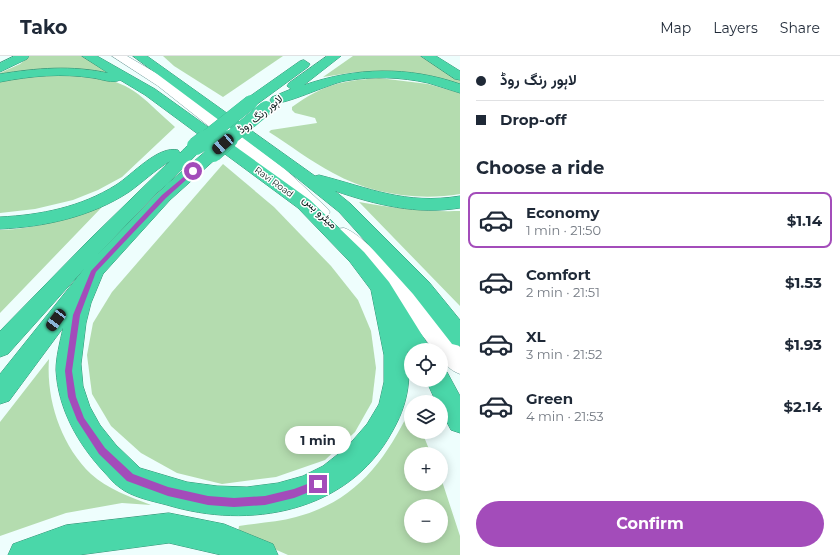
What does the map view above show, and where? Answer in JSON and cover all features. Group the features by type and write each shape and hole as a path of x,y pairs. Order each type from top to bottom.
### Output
{"highway":[{"path":"0,68 18,61 23,56"},
{"name":"Ravi Road","path":"88,56 150,92 304,204 357,257 381,288 415,343"},
{"name":"لاہور رنگ روڈ","path":"0,347 54,286 149,189 199,146 246,100 317,56"},
{"name":"لاہور رنگ روڈ","path":"0,393 94,271 164,196 199,146 271,104 335,56"},
{"path":"427,56 460,76"},
{"path":"246,100 302,57"},
{"path":"145,58 304,175 344,208 367,230 421,288 460,337"},
{"path":"0,78 32,73 74,71 116,78 150,92"},
{"path":"271,104 330,81 363,75 420,79 460,89"},
{"path":"0,223 37,220 100,200 124,188 147,168 172,154 199,146"},
{"path":"0,325 148,176 172,154"},
{"path":"304,175 351,191 401,202 429,204 460,202"},
{"path":"94,271 77,315 68,371 72,397 81,420 102,451 130,478 168,492 208,501 265,501 294,493 318,484 335,475 370,443 388,416 395,396 398,374 392,337 381,288"},
{"path":"442,387 460,421"},
{"path":"24,555 66,541 169,528 224,540 262,555"}],"lane":[{"name":"میٹرو بس","path":"118,56 163,83 279,173 373,261 460,364"}],"green space":[{"path":"30,56 81,56 115,74 0,75 0,73 20,64"},
{"path":"163,56 283,56 223,97 174,66"},
{"path":"353,56 420,56 460,80 460,85 396,72 356,72 323,77"},
{"path":"40,75 78,75 116,82 128,87 138,94 175,127 122,177 98,190 73,200 35,209 0,213 0,81"},
{"path":"379,78 428,84 460,93 460,194 428,197 378,191 347,180 308,158 269,132 271,130 317,123 315,118 295,113 292,110 292,107 314,93 343,82"},
{"path":"223,164 274,207 331,266 358,300 371,331 376,368 372,402 355,432 325,460 276,477 222,484 177,473 141,453 111,426 92,394 87,355 93,323 112,292"},
{"path":"359,202 409,209 460,211 460,306"},
{"path":"102,207 0,313 0,230 26,228 64,219"},
{"path":"49,359 50,390 53,406 71,450 91,474 104,484 151,505 122,503 66,513 0,536 0,422"},
{"path":"404,421 404,439 425,439 428,447 404,447 404,491 445,491 448,499 404,499 404,543 448,543 448,499 460,536 460,555 288,555 238,533 239,526 289,519 317,510 335,501 352,490 366,477 390,446"}],"route":[{"path":"193,171 164,196 94,271 77,315 68,371 72,397 81,420 102,451 130,478 168,492 208,501 265,501 294,493 318,484"}]}
